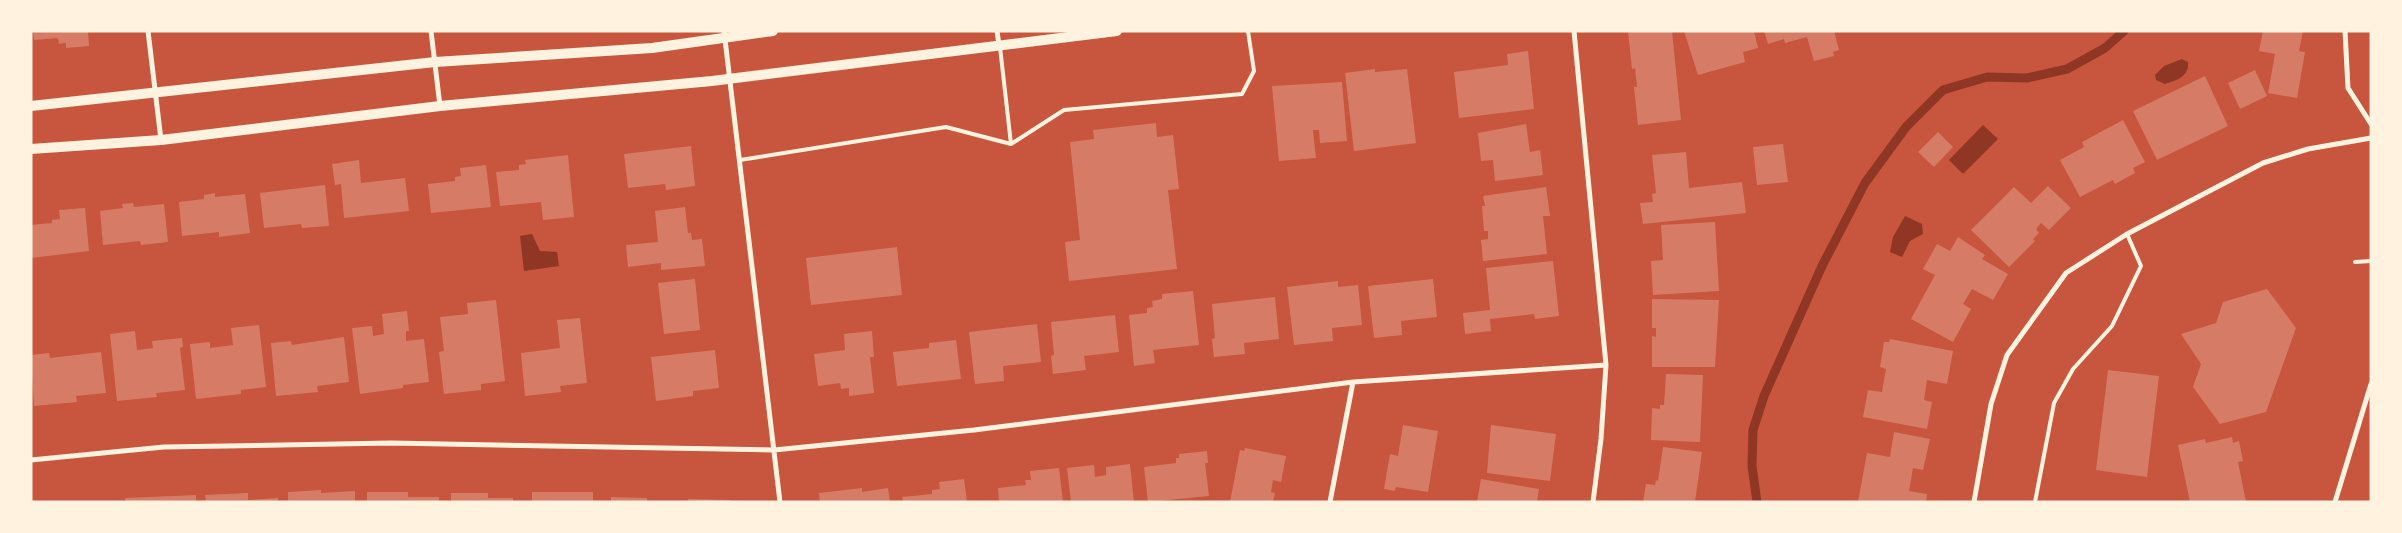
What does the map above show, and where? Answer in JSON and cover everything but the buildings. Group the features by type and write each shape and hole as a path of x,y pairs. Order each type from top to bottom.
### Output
{"main road":[{"path":"31,106 435,62 652,48 725,34 773,31"},
{"path":"31,149 161,140 440,106 729,79 1117,31"}],"street":[{"path":"148,31 161,140"},
{"path":"432,31 440,106"},
{"path":"998,31 1000,45"},
{"path":"1574,31 1606,365 1601,439 1593,502"},
{"path":"2345,31 2348,88 2371,124"},
{"path":"725,34 780,502"},
{"path":"1974,502 1991,404 2007,355 2066,273 2127,234 2262,163 2308,149 2371,138"},
{"path":"31,460 164,447 381,443 774,450 984,429 1353,382 1606,365"},
{"path":"1330,502 1353,382"},
{"path":"2334,502 2371,384"}],"lane":[{"path":"740,160 946,127 1012,144 1064,110 1242,94 1254,71 1248,31"},
{"path":"1000,45 1012,144"},
{"path":"2035,502 2054,403 2073,369 2112,326 2141,266 2127,234"},
{"path":"2355,262 2371,260"}],"shaded area":[{"path":"2182,59 2188,62 2185,74 2165,84 2156,80 2155,75 2164,66"},
{"path":"1983,125 1998,139 1963,174 1949,160"},
{"path":"1905,216 1922,224 1923,234 1910,241 1902,257 1890,252 1893,237"},
{"path":"532,234 540,251 557,252 559,266 524,271 520,236"}],"waterway":[{"path":"1757,502 1752,466 1753,430 1764,396 1822,266 1865,183 1906,127 1943,90 1987,77 2027,78 2067,69 2105,48 2124,31"}]}
